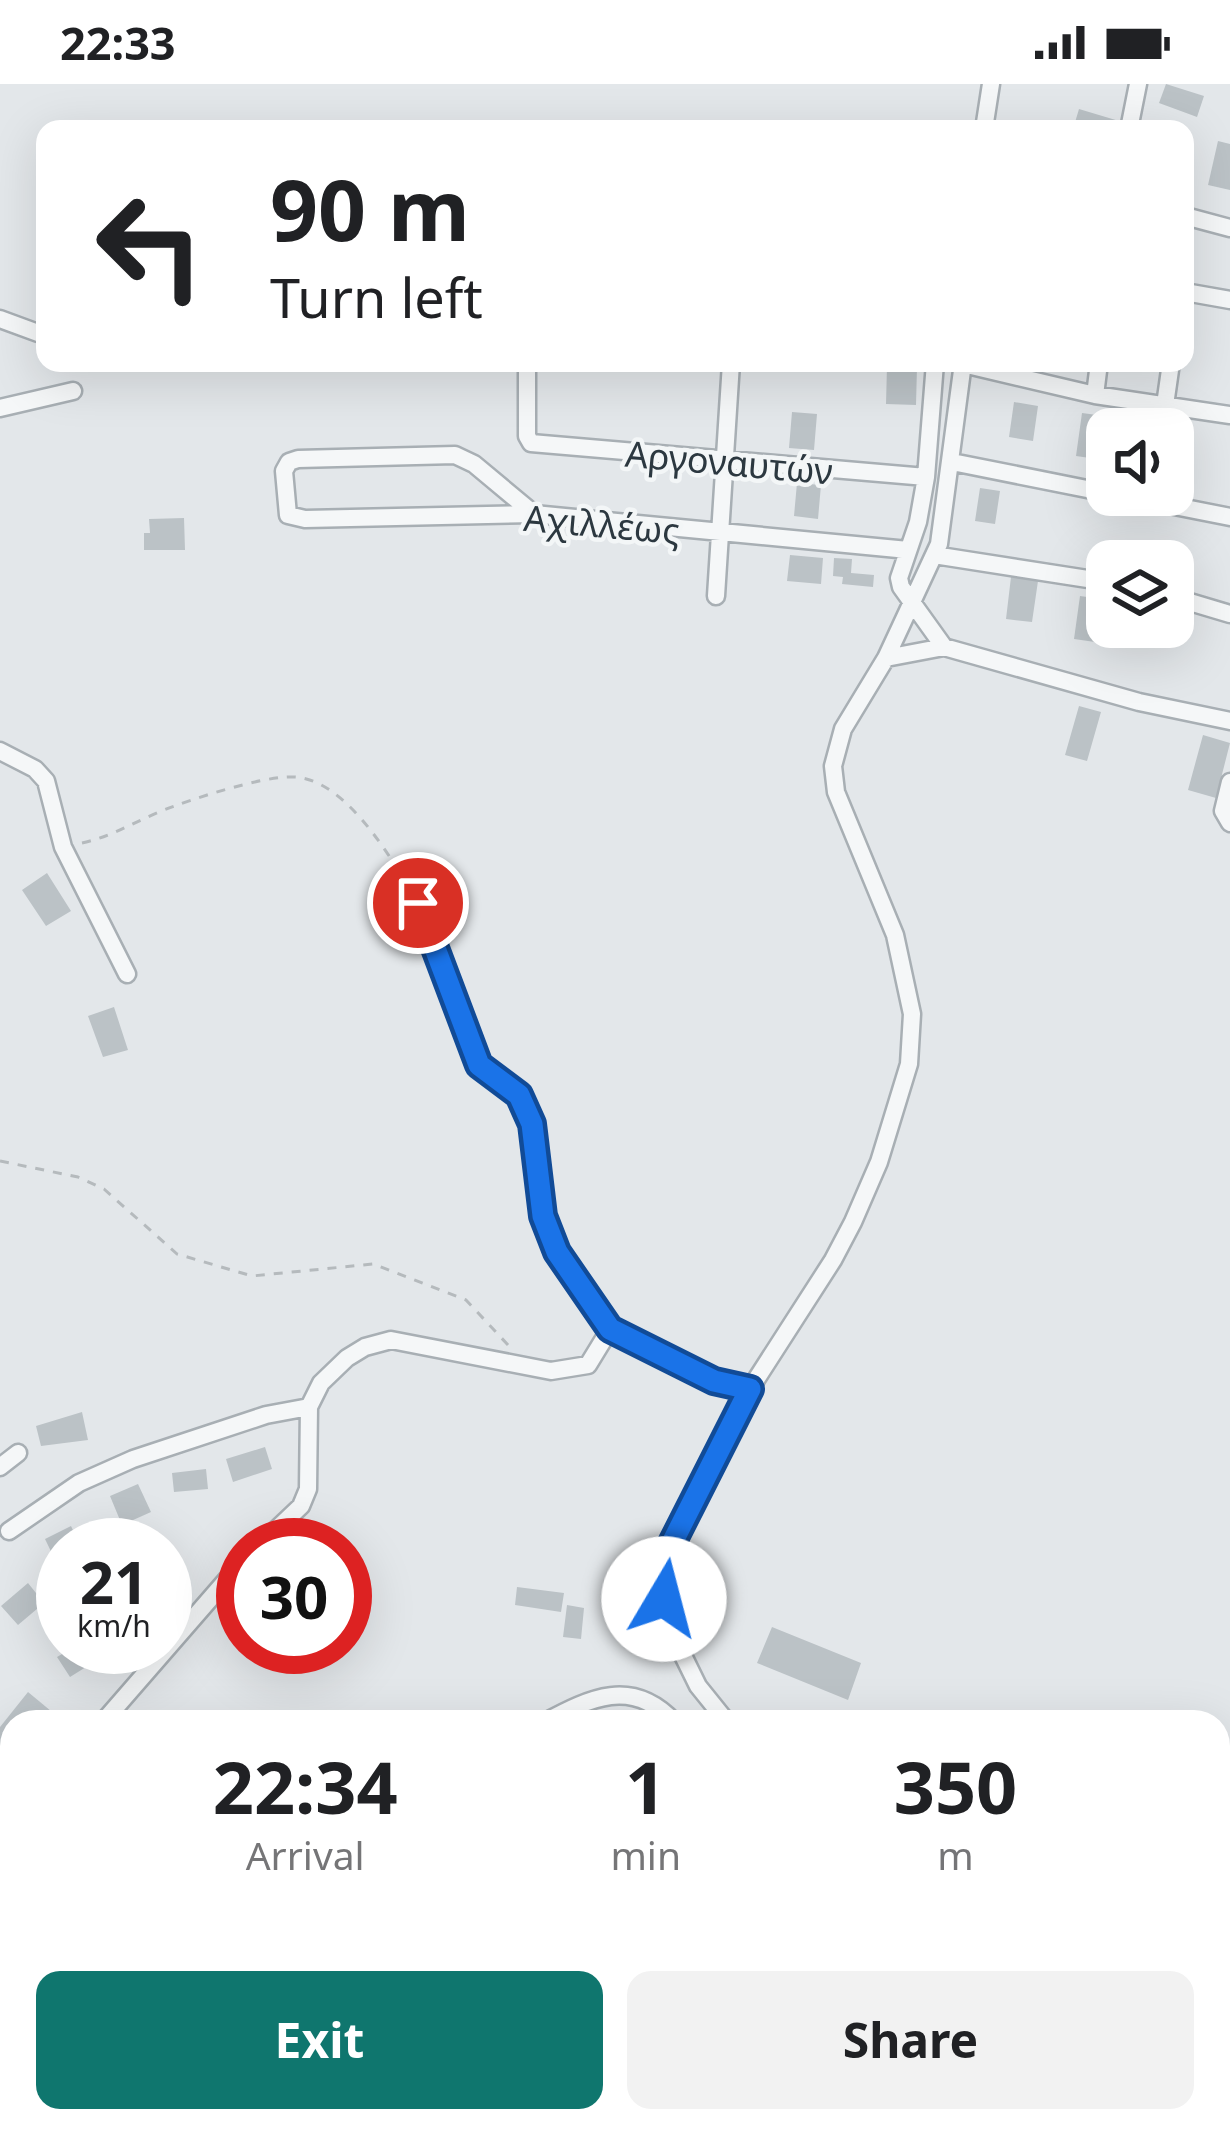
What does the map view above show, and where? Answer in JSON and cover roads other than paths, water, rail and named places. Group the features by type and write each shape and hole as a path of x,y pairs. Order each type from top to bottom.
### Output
{"street":[{"path":"985,120 991,84"},
{"path":"1131,120 1138,84"},
{"path":"1194,218 1230,228"},
{"path":"1194,294 1230,300"},
{"path":"0,319 36,332"},
{"name":"Αχιλλέως","path":"526,372 531,443"},
{"path":"716,596 730,372"},
{"path":"934,372 926,478 918,522 899,578 944,647"},
{"path":"718,1710 681,1658 666,1614 663,1584 675,1534 750,1389 853,1222 879,1162 909,1064 912,1014 895,935 833,775 843,729 914,603 943,530 962,372"},
{"path":"997,372 1095,395 1230,415"},
{"path":"1095,395 1098,372"},
{"path":"1165,405 1170,372"},
{"path":"0,408 73,392"},
{"name":"Αργοναυτών","path":"531,443 926,478"},
{"name":"Αχιλλέως","path":"533,514 467,458 455,454 289,462 284,471 288,515 295,518 533,514 908,550"},
{"path":"952,462 1086,489"},
{"path":"1194,510 1230,517"},
{"path":"934,554 1086,579"},
{"path":"1194,603 1230,614"},
{"path":"886,658 944,647 1139,702 1230,721"},
{"path":"0,751 35,769 46,781 63,847 127,974"},
{"path":"1230,782 1223,811 1230,823"},
{"path":"418,903 479,1065 519,1095 532,1124 543,1216 557,1252 610,1329 714,1381 750,1389"},
{"path":"289,1518 302,1506 308,1489 309,1406 321,1383 365,1347 392,1340 551,1371 588,1365 610,1329"},
{"path":"9,1531 79,1483 133,1459 266,1415 309,1406"},
{"path":"0,1467 18,1453"},
{"path":"113,1710 216,1592"},
{"path":"566,1710 604,1696 644,1700 658,1710"}]}
